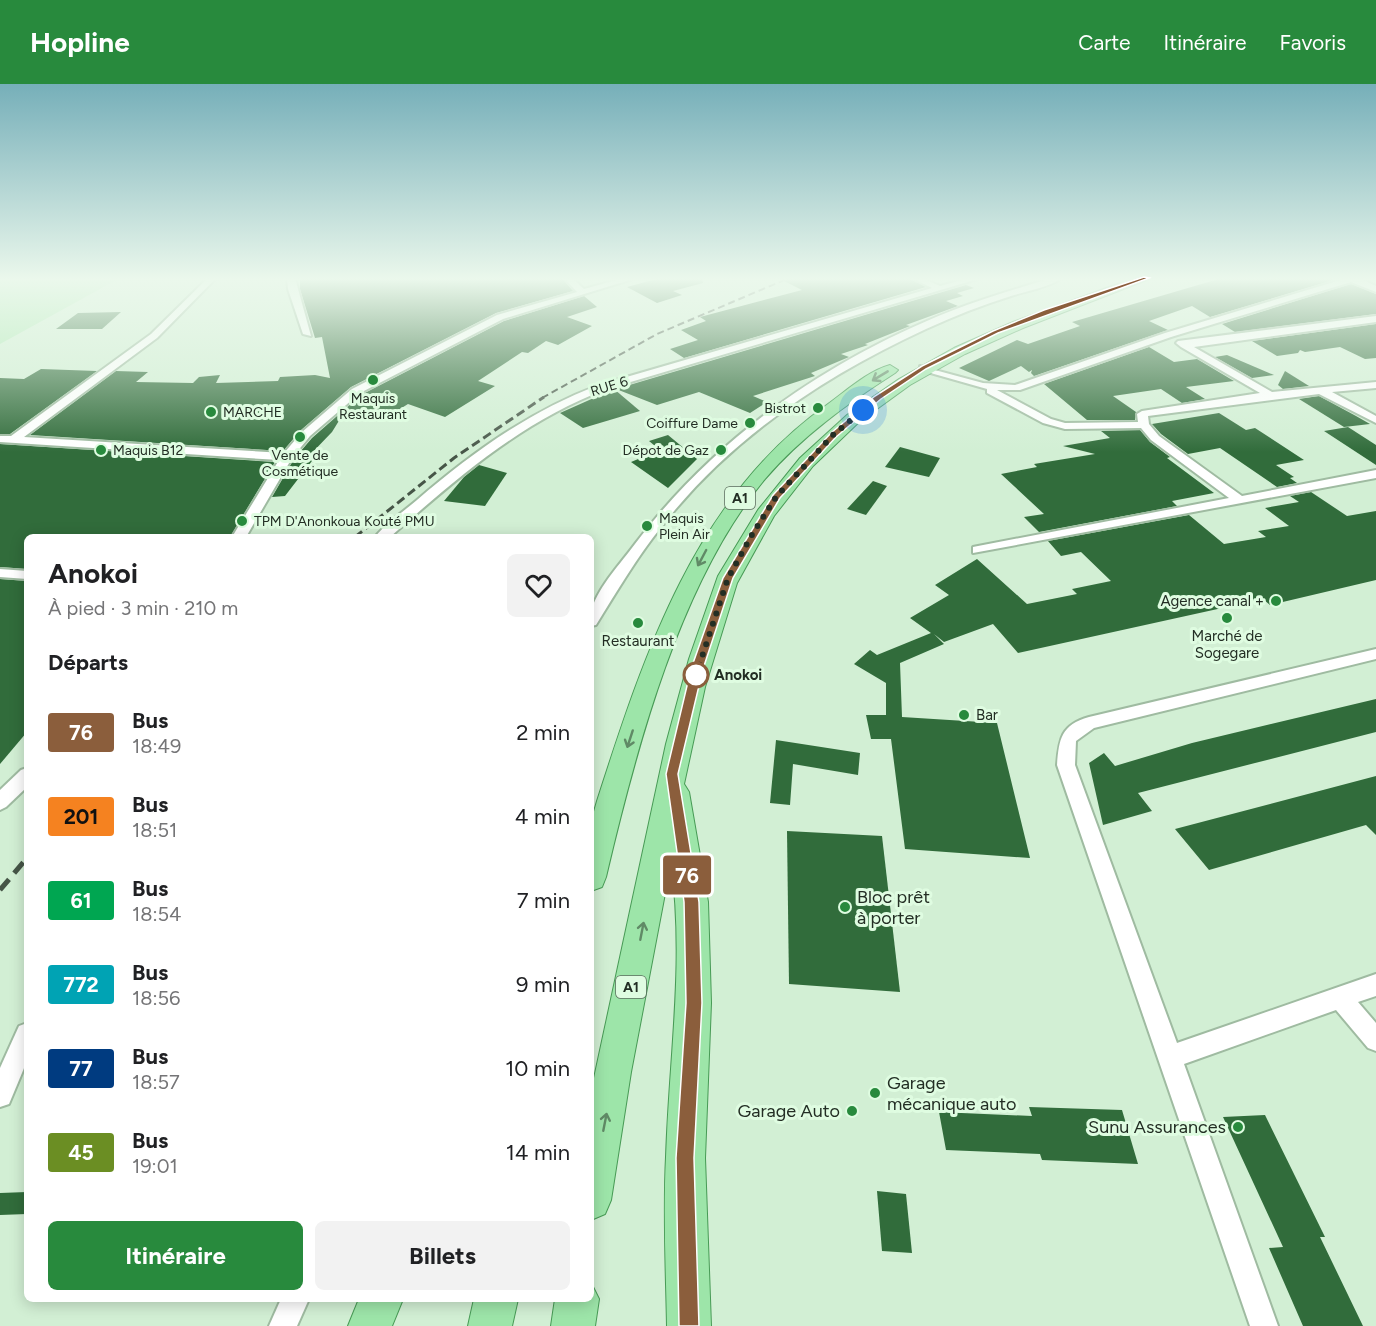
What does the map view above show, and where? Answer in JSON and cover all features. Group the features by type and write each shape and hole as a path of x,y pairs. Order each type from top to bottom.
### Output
{"main road":[{"name":"A1","path":"594,865 605,819 659,650 719,527 746,490 777,457 856,391 930,347 955,336"},
{"name":"A1","path":"594,1184 672,774 700,659 728,578 776,497 833,435 878,397 924,368 991,336"},
{"path":"672,774 692,902 694,1003 685,1158 689,1326"},
{"path":"594,840 605,819"},
{"path":"370,1326 380,1302"},
{"path":"490,1326 495,1302"},
{"path":"573,1326 577,1302"}],"street":[{"path":"13,440 154,336"},
{"path":"241,534 287,457 306,434 332,410 369,383 462,336"},
{"name":"RUE 6","path":"386,534 489,446 561,402 782,336"},
{"path":"594,616 608,591 671,503 744,434 778,407 866,353 902,336"},
{"path":"924,368 982,386 1009,390 1165,336"},
{"path":"1170,336 1270,395"},
{"path":"1184,345 1251,336"},
{"path":"1238,499 1172,452 1144,425 1142,414 1270,395 1323,392 1376,385"},
{"path":"982,386 1047,421 1065,426 1144,425"},
{"path":"1323,392 1376,420"},
{"path":"0,439 287,457"},
{"path":"978,550 1376,474"},
{"path":"0,573 24,575"},
{"path":"1264,1326 1066,765 1068,738 1089,723 1376,654"},
{"path":"0,802 24,778"},
{"path":"1170,1057 1376,985"},
{"path":"1339,997 1376,1040"},
{"path":"0,1095 24,1041"},
{"path":"283,1326 294,1302"}],"green space":[{"path":"0,336 15,336 0,344"}],"building":[{"path":"314,336 451,336 351,387 301,430 283,451 30,435 116,371 148,372 136,382 193,383 199,377 220,375 216,383 278,381 280,377 315,375 330,378 322,337 315,338"},
{"path":"475,336 574,336 558,345 546,341 528,353 522,352 478,381 495,386 445,417 408,404 379,422 345,411 332,432 308,457 315,457 285,496 272,497 294,459 312,438 361,395"},
{"path":"691,336 759,336 684,358 670,349 698,340"},
{"path":"795,336 885,336 865,344 868,345 841,354 849,357 811,373 815,376 753,396 767,402 750,413 699,392 657,405 616,389"},
{"path":"1051,336 1151,336 1034,376 1031,373 1032,370 1029,372 1021,366 989,381 959,368 1017,340 1028,344"},
{"path":"1289,336 1376,336 1376,358 1365,359 1340,347 1305,352 1300,350 1298,353 1277,356 1252,341"},
{"path":"1149,347 1174,362 1197,359 1234,381 1186,387 1205,399 1182,403 1161,389 1113,396 1136,412 1135,420 1087,420 1044,384"},
{"path":"1227,355 1274,375 1252,378 1215,357"},
{"path":"41,369 97,371 10,434 0,434 0,378 24,379"},
{"path":"1285,371 1309,386 1283,389 1278,385"},
{"path":"614,389 640,411 583,428 560,413"},
{"path":"1319,396 1370,424 1344,427 1299,399"},
{"path":"1219,413 1246,430 1255,428 1304,460 1276,465 1294,477 1290,478 1297,483 1277,487 1220,448 1188,454 1161,434 1152,424"},
{"path":"1348,427 1376,445 1376,465 1324,431"},
{"path":"1140,430 1150,442 1170,457 1167,458 1214,493 1172,501 1177,506 1039,532 1024,517 1044,514 1001,474 1037,467 1034,464 1095,454 1063,446 1110,438 1101,431"},
{"path":"668,435 697,459 668,488 631,462 660,450 649,441"},
{"path":"0,444 275,462 232,534 24,534 24,569 0,567"},
{"path":"900,447 940,458 929,477 885,467"},
{"path":"479,465 507,473 485,506 444,501 464,477"},
{"path":"873,481 887,486 866,515 847,509"},
{"path":"1311,492 1347,516 1376,511 1376,580 1270,605 1263,599 1018,653 993,624 944,642 934,634 944,644 900,663 902,717 997,723 1030,858 905,849 891,739 871,739 866,715 886,715 886,683 854,664 870,650 877,655 931,633 910,618 949,595 935,585 977,559 1027,604 1077,594 1072,589 1111,581 1081,552 1061,556 1048,541 1189,515 1224,544 1266,537 1258,531 1289,526 1265,508 1299,502 1290,496"},
{"path":"0,579 24,581 24,736 0,764"},
{"path":"1376,699 1376,732 1138,793 1152,811 1103,825 1089,763 1104,753 1115,766 1192,743"},
{"path":"776,740 860,753 858,775 793,764 790,805 770,803"},
{"path":"1376,776 1376,835 1366,825 1209,870 1175,829"},
{"path":"787,831 882,836 900,992 789,984"},
{"path":"1029,1107 1122,1110 1138,1164 1042,1160 1040,1154 946,1150 939,1112 1032,1116"},
{"path":"1265,1115 1325,1237 1320,1237 1363,1326 1303,1326 1269,1248 1283,1247 1223,1117"},
{"path":"877,1191 906,1194 912,1253 882,1251"},
{"path":"24,1192 24,1214 0,1215 0,1193"}],"railway":[{"path":"542,398 653,336"},
{"path":"359,534 454,458 544,397"},
{"path":"0,890 24,862"}],"bus line":[{"name":"76","path":"689,1326 685,1158 694,1003 692,902 672,774 697,669 728,578 776,497 833,435 878,397 924,368 987,336"}],"place":[{"name":"Maquis Restaurant","path":"373,380"},
{"name":"Bistrot","path":"818,408"},
{"name":"MARCHE","path":"211,412"},
{"name":"Coiffure Dame","path":"750,423"},
{"name":"Vente de Cosmétique","path":"300,437"},
{"name":"Maquis B12","path":"101,450"},
{"name":"Dépot de Gaz","path":"721,450"},
{"name":"TPM D'Anonkoua Kouté PMU","path":"242,521"},
{"name":"Maquis Plein Air","path":"647,526"},
{"name":"Agence canal +","path":"1276,601"},
{"name":"Marché de Sogegare","path":"1227,618"},
{"name":"Restaurant","path":"638,623"},
{"name":"Anokoi","path":"696,675"},
{"name":"Bar","path":"964,715"},
{"name":"Bloc prêt à porter","path":"845,907"},
{"name":"Garage mécanique auto","path":"875,1093"},
{"name":"Garage Auto","path":"852,1111"},
{"name":"Sunu Assurances","path":"1238,1127"}],"route":[{"path":"696,675 728,578 753,533 776,497 833,435 863,410"}]}
